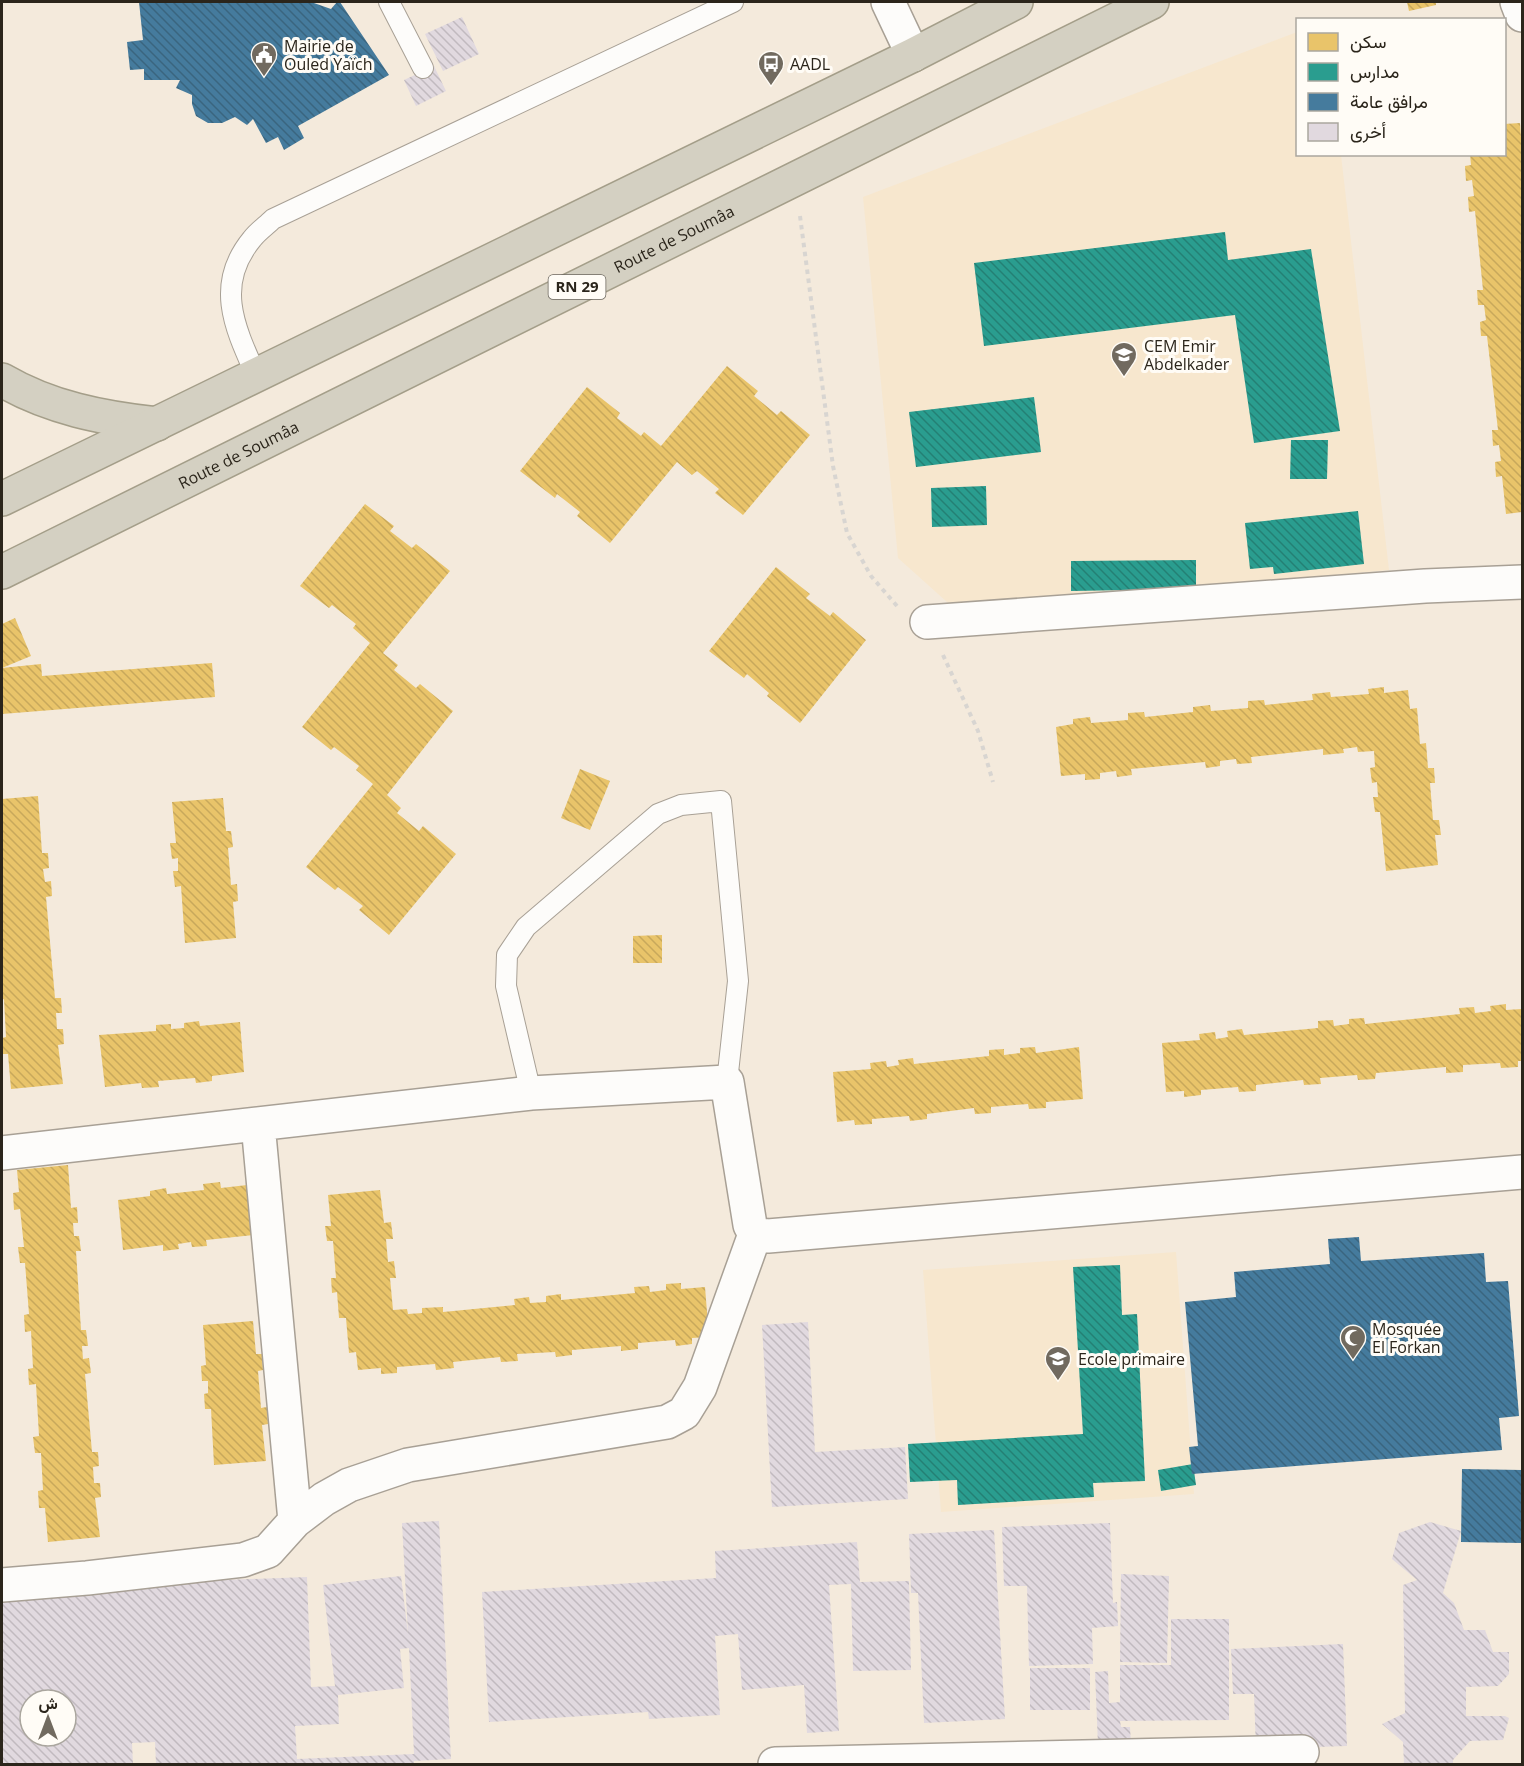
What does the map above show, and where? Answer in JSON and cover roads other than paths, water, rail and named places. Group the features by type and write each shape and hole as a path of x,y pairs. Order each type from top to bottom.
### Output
{"highway":[{"path":"2,499 913,55 1016,2"},
{"name":"Route de Soumâa","path":"2,572 1152,2"},
{"path":"2,380 59,406 107,419 157,424"}],"street":[{"path":"888,2 913,55"},
{"path":"1517,2 1522,15"},
{"path":"927,622 1425,586 1522,582"},
{"path":"2,1153 531,1093 727,1082 746,1210 755,1234 700,1387 684,1413 667,1422 408,1465 349,1485 324,1499 295,1521 268,1551 243,1560 87,1578 2,1585"},
{"path":"258,1124 295,1521"},
{"path":"755,1234 777,1235 1522,1172"},
{"path":"775,1764 1302,1752"}],"lane":[{"path":"389,2 423,68"},
{"path":"256,375 233,317 231,290 238,262 252,238 273,219 733,2"},
{"path":"531,1093 506,986 507,955 525,927 658,814 681,806 721,801 738,981 727,1082"}],"place":[{"name":"Mairie de Ouled Yaïch","path":"264,78"},
{"name":"AADL","path":"771,87"},
{"name":"CEM Emir Abdelkader","path":"1124,378"},
{"name":"Mosquée El Forkan","path":"1353,1361"},
{"name":"Ecole primaire","path":"1058,1382"}]}
